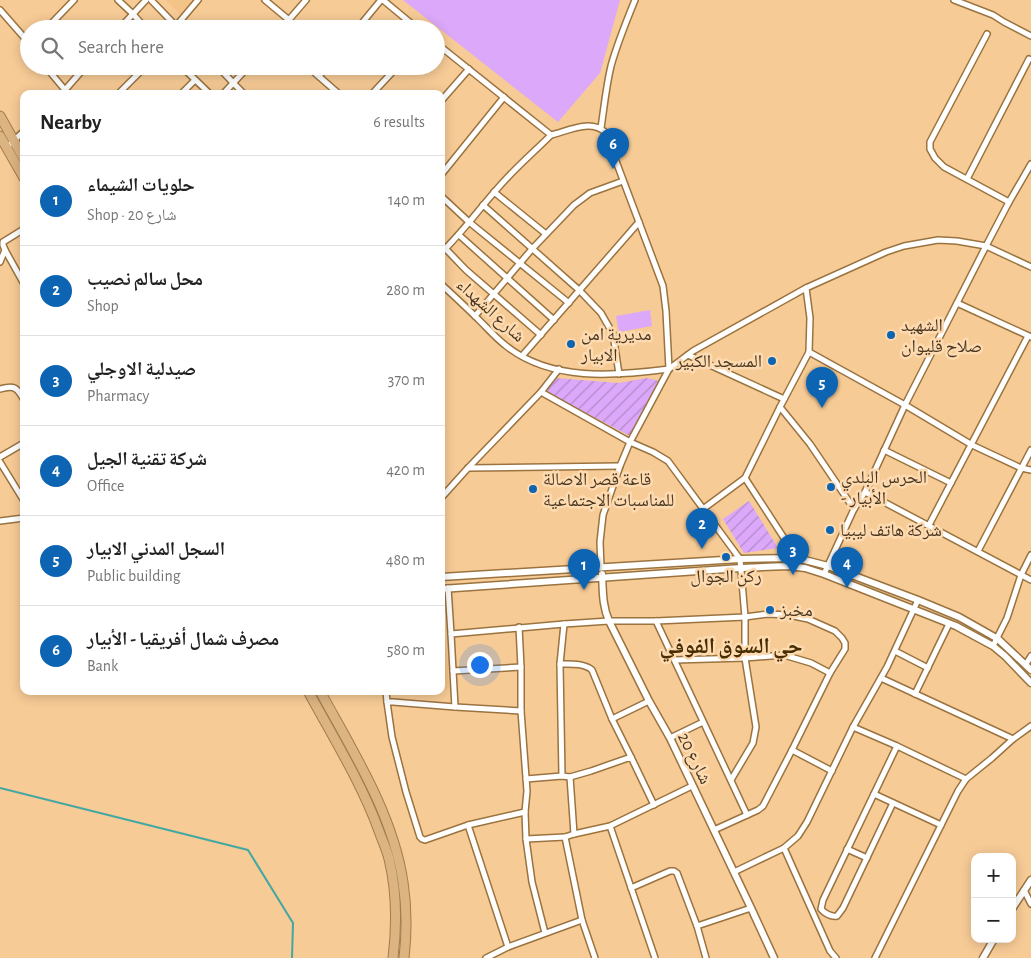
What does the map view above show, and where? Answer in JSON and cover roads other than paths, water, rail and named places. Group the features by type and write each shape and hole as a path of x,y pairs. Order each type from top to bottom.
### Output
{"highway":[{"path":"0,116 20,152"},
{"path":"0,136 20,171"},
{"path":"310,695 356,778 374,817 389,859 396,911 396,938 393,958"},
{"path":"322,695 373,790 392,838 400,867 405,900 407,932 404,958"},
{"path":"388,958 396,938"}],"street":[{"path":"55,20 74,0"},
{"path":"118,0 138,20"},
{"path":"127,20 146,0"},
{"path":"151,0 171,20"},
{"path":"183,20 198,0"},
{"path":"265,0 289,20 306,0"},
{"path":"365,20 382,0 407,20"},
{"path":"601,128 612,65 621,35 635,0"},
{"path":"954,0 993,15 1031,36"},
{"path":"0,10 20,33"},
{"path":"987,34 930,142 930,149 935,158 944,167 1009,202"},
{"path":"445,50 552,135"},
{"path":"967,179 1029,59"},
{"path":"445,96 469,69"},
{"path":"52,75 63,90"},
{"path":"67,90 79,75"},
{"path":"122,90 137,75"},
{"path":"190,75 206,90"},
{"path":"226,75 240,90"},
{"path":"227,90 242,75"},
{"path":"376,90 390,75"},
{"path":"319,76 335,90"},
{"path":"186,90 195,80"},
{"path":"445,170 504,97"},
{"path":"445,249 508,177 552,135 585,126 601,128 605,132 663,286 669,369"},
{"path":"6,148 20,135"},
{"path":"824,574 956,303 1031,164"},
{"path":"476,316 532,249 574,205 590,193 624,181"},
{"path":"494,192 546,234"},
{"path":"445,200 469,222 569,303"},
{"path":"483,205 579,290 601,314 613,334 619,374"},
{"path":"522,356 639,222"},
{"path":"20,231 3,242 5,250 20,277"},
{"path":"459,235 554,320"},
{"path":"601,568 600,542 603,515 620,466 630,442 669,369 688,355 806,288 886,252 904,246 938,240 986,246 1031,268"},
{"path":"0,262 5,250"},
{"path":"445,253 541,335"},
{"name":"شارع الشهداء","path":"445,288 504,345 540,365 577,374 634,374 669,369"},
{"path":"703,509 745,478 809,352 810,318 806,288"},
{"path":"929,525 1030,337 956,303"},
{"path":"809,352 905,405 972,445 1021,468 1031,470"},
{"path":"688,355 784,399"},
{"path":"445,494 541,392 559,369"},
{"path":"0,388 14,388 20,393"},
{"path":"541,392 668,461 740,559 745,617 745,658 756,727 753,743 731,780"},
{"path":"780,407 810,444 854,509"},
{"path":"0,457 20,445"},
{"path":"884,450 951,484"},
{"path":"978,551 1031,450"},
{"path":"0,462 20,495"},
{"path":"468,468 620,466"},
{"path":"745,478 797,558"},
{"path":"865,492 1031,580"},
{"path":"0,521 20,518"},
{"path":"993,646 1007,618 1031,555"},
{"path":"445,577 740,559 797,558 828,566 959,617 998,639 1029,667"},
{"path":"445,588 741,568 788,566 805,568 949,624 974,636 993,646 1006,656 1031,683"},
{"name":"شارع 20","path":"601,568 603,602 609,621 649,701 670,738 774,958"},
{"path":"445,595 451,634 455,706"},
{"path":"734,872 784,848 798,836 807,822 853,727 895,651 918,600"},
{"path":"451,634 609,621 656,621 745,617 768,614 789,615 808,619 835,631 845,643 845,650 830,673 763,806 714,830"},
{"path":"656,621 747,815"},
{"path":"562,776 560,664 564,624"},
{"path":"915,694 949,624"},
{"path":"519,627 521,711 527,791 525,812 526,839 532,882 545,933"},
{"path":"895,651 928,668"},
{"path":"675,660 784,655 811,663 830,673"},
{"path":"1029,667 1031,656"},
{"path":"560,664 588,666 592,670 612,719 654,805"},
{"path":"453,670 521,666"},
{"path":"881,678 1013,739"},
{"path":"386,695 392,737 406,792 422,839 424,840 468,825 525,812"},
{"path":"612,719 649,701"},
{"path":"387,702 521,711"},
{"path":"670,738 704,722"},
{"path":"875,958 958,791 966,779 1031,726"},
{"path":"853,727 966,779"},
{"path":"893,803 843,908 837,916 822,911 821,905 897,746"},
{"path":"792,750 832,771"},
{"path":"526,779 570,777 631,757"},
{"path":"570,777 574,834"},
{"path":"526,839 565,837 610,826 692,786"},
{"path":"874,794 941,825"},
{"path":"468,825 508,947"},
{"path":"610,826 655,958"},
{"path":"565,837 582,920 595,958"},
{"path":"784,848 830,951 836,958"},
{"path":"848,849 867,858"},
{"path":"631,888 674,871 677,873 697,926 706,958"},
{"path":"1016,903 1031,880"},
{"path":"1024,890 1031,904"},
{"path":"697,926 751,908"},
{"path":"486,958 508,947 582,920"},
{"path":"983,958 992,943"}],"waterway":[{"path":"0,788 248,850 293,923 292,958"}],"place":[{"name":"مصرف شمال أفريقيا - الأبيار","path":"613,169"},
{"name":"الشهيد صلاح قليوان","path":"891,335"},
{"name":"مديرية امن الابيار","path":"571,344"},
{"name":"المسجد الكبير","path":"772,361"},
{"name":"السجل المدني الابيار","path":"822,408"},
{"name":"الحرس البلدي - الأبيار","path":"831,487"},
{"name":"قاعة قصر الاصالة للمناسبات الاجتماعية","path":"533,489"},
{"name":"شركة هاتف ليبيا","path":"830,530"},
{"name":"محل سالم نصيب","path":"702,549"},
{"name":"ركن الجوال","path":"726,557"},
{"name":"صيدلية الاوجلي","path":"793,575"},
{"name":"شركة تقنية الجيل","path":"847,588"},
{"name":"حلويات الشيماء","path":"584,590"},
{"name":"مخبز","path":"770,610"}],"district":[{"name":"حي السوق الفوفي","path":"731,645"}]}
